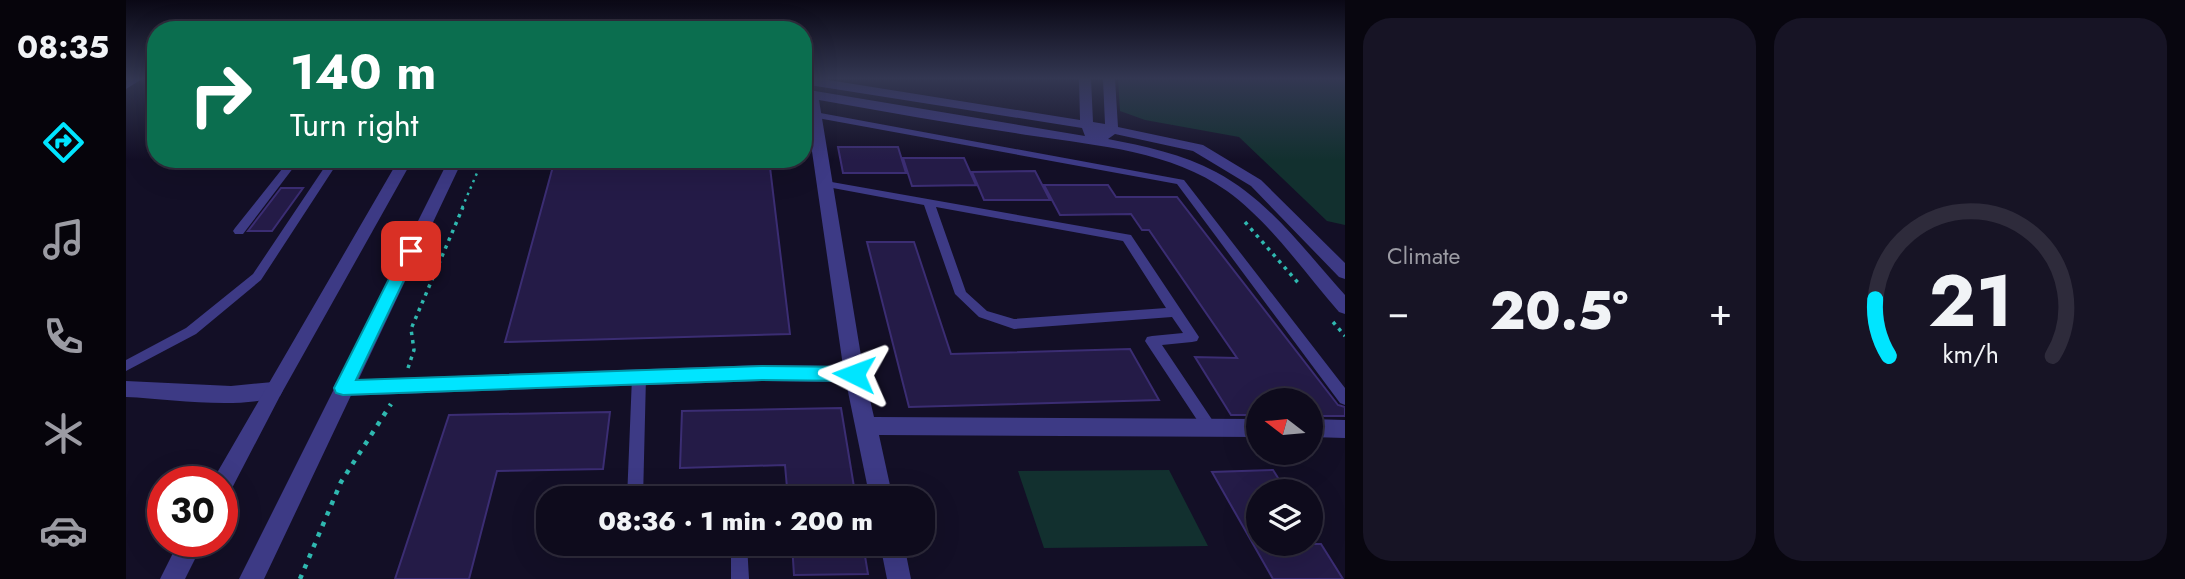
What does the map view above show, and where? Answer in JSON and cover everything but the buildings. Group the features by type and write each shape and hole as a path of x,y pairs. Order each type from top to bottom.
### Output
{"street":[{"path":"812,106 854,374 879,486"},
{"path":"880,106 1096,142 1144,152 1199,169 1231,187 1264,216 1345,307"},
{"path":"967,106 1167,139 1198,148 1256,183 1345,273"},
{"path":"1087,106 1087,125 1096,142"},
{"path":"1110,106 1112,130"},
{"path":"1096,142 1112,130"},
{"path":"232,466 401,168"},
{"path":"251,579 452,168"},
{"path":"343,388 815,372 854,374"},
{"path":"126,389 231,394 273,390"},
{"path":"866,426 1246,428"},
{"path":"1323,428 1345,429"},
{"path":"894,556 899,579"},
{"path":"172,579 184,557"}],"lane":[{"path":"815,115 1180,182 1345,400"},
{"path":"239,231 288,168"},
{"path":"126,366 191,331 257,277 329,168"},
{"path":"826,184 1127,238 1192,337 1152,341 1210,428"},
{"path":"929,203 961,294 983,314 1014,324 1176,312"},
{"path":"635,486 639,377"},
{"path":"739,556 740,579"}],"green space":[{"path":"1120,106 1345,106 1345,225 1327,221 1239,137 1145,120 1120,111"},
{"path":"1169,470 1208,546 1044,548 1018,471"}],"route":[{"path":"411,251 343,388 762,373 854,374"}]}
